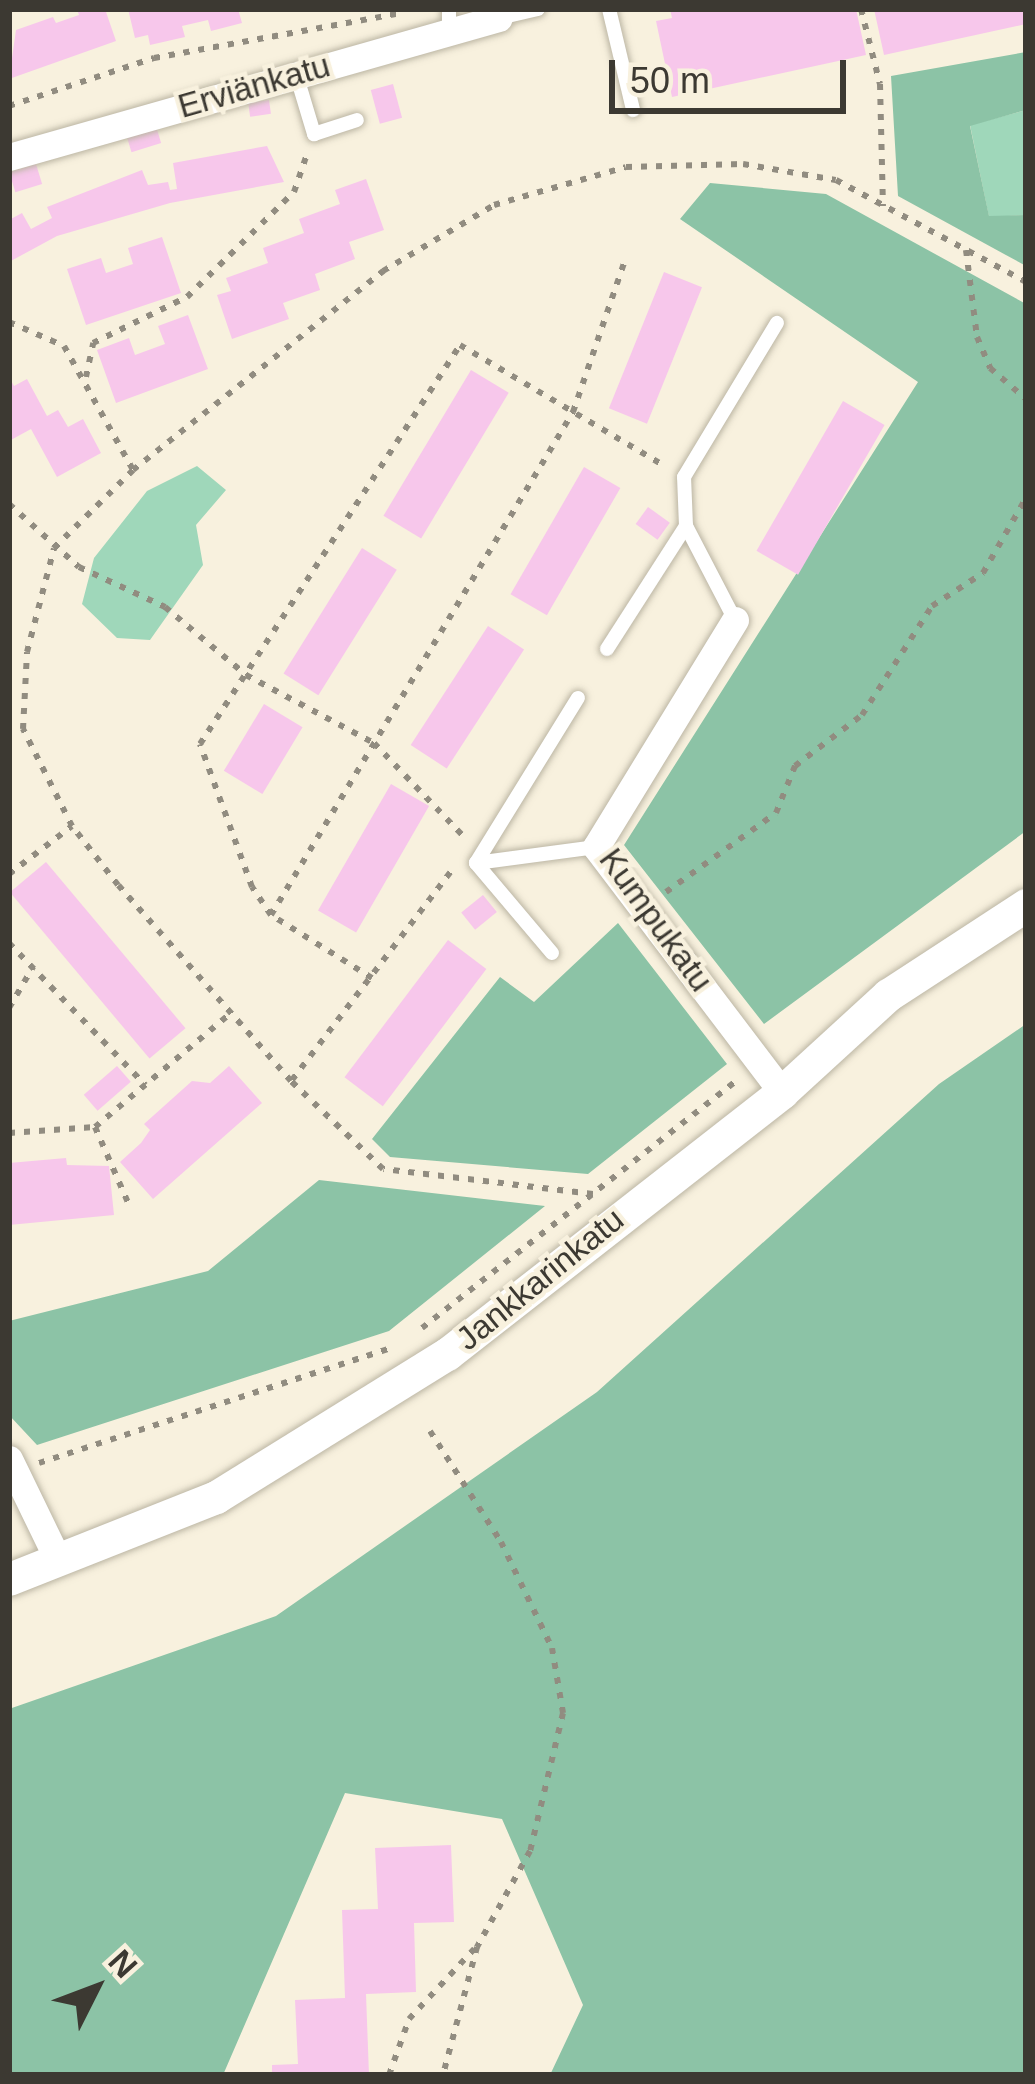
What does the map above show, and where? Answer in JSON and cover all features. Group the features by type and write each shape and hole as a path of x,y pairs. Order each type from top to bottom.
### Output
{"street":[{"name":"Erviänkatu","path":"9,157 296,74 449,19 499,18"},
{"name":"Kumpukatu","path":"735,620 596,847 782,1091"},
{"name":"Jankkarinkatu","path":"9,1579 216,1497 446,1354 782,1091 888,995 1026,905"},
{"path":"13,1464 58,1562"}],"lane":[{"path":"499,18 538,9"},
{"path":"609,9 633,110"},
{"path":"296,74 314,134 357,120"},
{"path":"735,620 686,526 684,477 777,323"},
{"path":"607,649 686,526"},
{"path":"476,863 578,698"},
{"path":"476,863 596,847"},
{"path":"476,863 552,953"}],"path":[{"path":"9,106 154,58 422,9"},
{"path":"861,9 880,84 883,206"},
{"path":"86,377 93,344 187,297 294,192 314,134"},
{"path":"593,1194 383,1169 291,1081 71,826 23,729 27,652 54,548 133,470 383,271 494,205 626,167 742,164 836,180 1026,282"},
{"path":"966,250 977,337 990,368 1026,399"},
{"path":"271,915 573,412 624,263"},
{"path":"9,322 64,346 86,377 133,470"},
{"path":"372,978 271,915 251,887 200,745 460,345 684,477"},
{"path":"642,907 776,813 795,766 862,715 932,606 983,573 1026,498"},
{"path":"9,504 79,568 165,607 246,675 374,743 462,830 476,863 457,864 291,1081"},
{"path":"9,736 23,729"},
{"path":"9,874 71,826"},
{"path":"9,943 145,1085"},
{"path":"9,1007 33,968"},
{"path":"9,1133 94,1127 231,1013"},
{"path":"418,1332 761,1062"},
{"path":"94,1127 129,1205"},
{"path":"13,1464 400,1346"},
{"path":"430,1431 501,1542 552,1648 563,1713 530,1851 477,1947 443,2075"},
{"path":"389,2075 409,2019 477,1947"}],"green space":[{"path":"1026,52 1026,110 970,126 989,216 1026,215 1026,266 898,196 891,76"},
{"path":"1026,110 1026,215 989,217 970,125"},
{"path":"710,183 826,194 1026,304 1026,831 764,1024 624,845 918,382 680,219"},
{"path":"197,466 226,490 196,525 203,565 150,640 117,638 82,604 94,558 147,491"},
{"path":"618,923 727,1064 588,1174 390,1157 372,1139 500,977 534,1002"},
{"path":"1026,1024 1026,2075 550,2075 583,2005 502,1819 345,1793 223,2075 9,2075 9,1709 276,1616 597,1392 939,1084"},
{"path":"319,1180 545,1206 389,1331 37,1445 9,1415 9,1321 208,1271"}],"building":[{"path":"77,9 105,9 116,41 9,79 16,30 53,17 56,23 79,15"},
{"path":"128,9 238,9 242,23 211,31 208,20 182,26 185,37 150,45 148,35 135,38"},
{"path":"670,9 856,9 866,55 672,97 656,21 672,18"},
{"path":"874,9 1026,9 1026,24 884,55"},
{"path":"393,84 402,118 380,124 371,90"},
{"path":"269,100 271,114 250,117 248,103"},
{"path":"155,123 161,143 131,152 125,132"},
{"path":"267,146 284,182 170,203 57,236 9,262 9,220 22,213 31,229 52,218 47,207 142,170 148,185 168,182 170,190 177,189 173,163"},
{"path":"36,164 42,184 15,192 9,172"},
{"path":"366,179 384,230 349,242 355,259 315,274 320,290 283,303 289,319 232,339 217,295 231,291 226,278 268,263 263,248 304,233 299,219 340,204 335,190"},
{"path":"162,237 181,293 86,325 67,269 101,258 106,273 133,264 128,248"},
{"path":"664,272 702,287 647,424 609,408"},
{"path":"188,315 208,369 116,403 97,350 129,338 135,355 165,344 158,326"},
{"path":"471,370 509,393 421,538 383,516"},
{"path":"9,377 14,386 27,379 47,416 58,410 68,427 83,419 101,453 57,477 31,429 9,441"},
{"path":"843,401 885,425 798,575 756,551"},
{"path":"584,467 620,488 547,615 510,594"},
{"path":"648,507 670,523 657,540 636,524"},
{"path":"362,548 397,570 318,695 284,674"},
{"path":"488,626 524,649 447,769 411,745"},
{"path":"264,704 303,727 262,794 224,771"},
{"path":"391,784 429,806 356,932 318,910"},
{"path":"46,862 185,1028 149,1058 10,892"},
{"path":"483,895 497,912 475,930 461,913"},
{"path":"448,940 486,969 383,1106 344,1077"},
{"path":"117,1066 131,1082 98,1111 84,1095"},
{"path":"229,1066 262,1103 153,1199 120,1162 150,1130 144,1124 192,1081 210,1083"},
{"path":"66,1158 67,1165 109,1166 114,1215 9,1225 9,1163"},
{"path":"451,1845 454,1922 414,1923 416,1992 366,1994 369,2075 272,2075 272,2065 298,2064 295,2000 345,1998 342,1910 378,1909 375,1848"}]}
